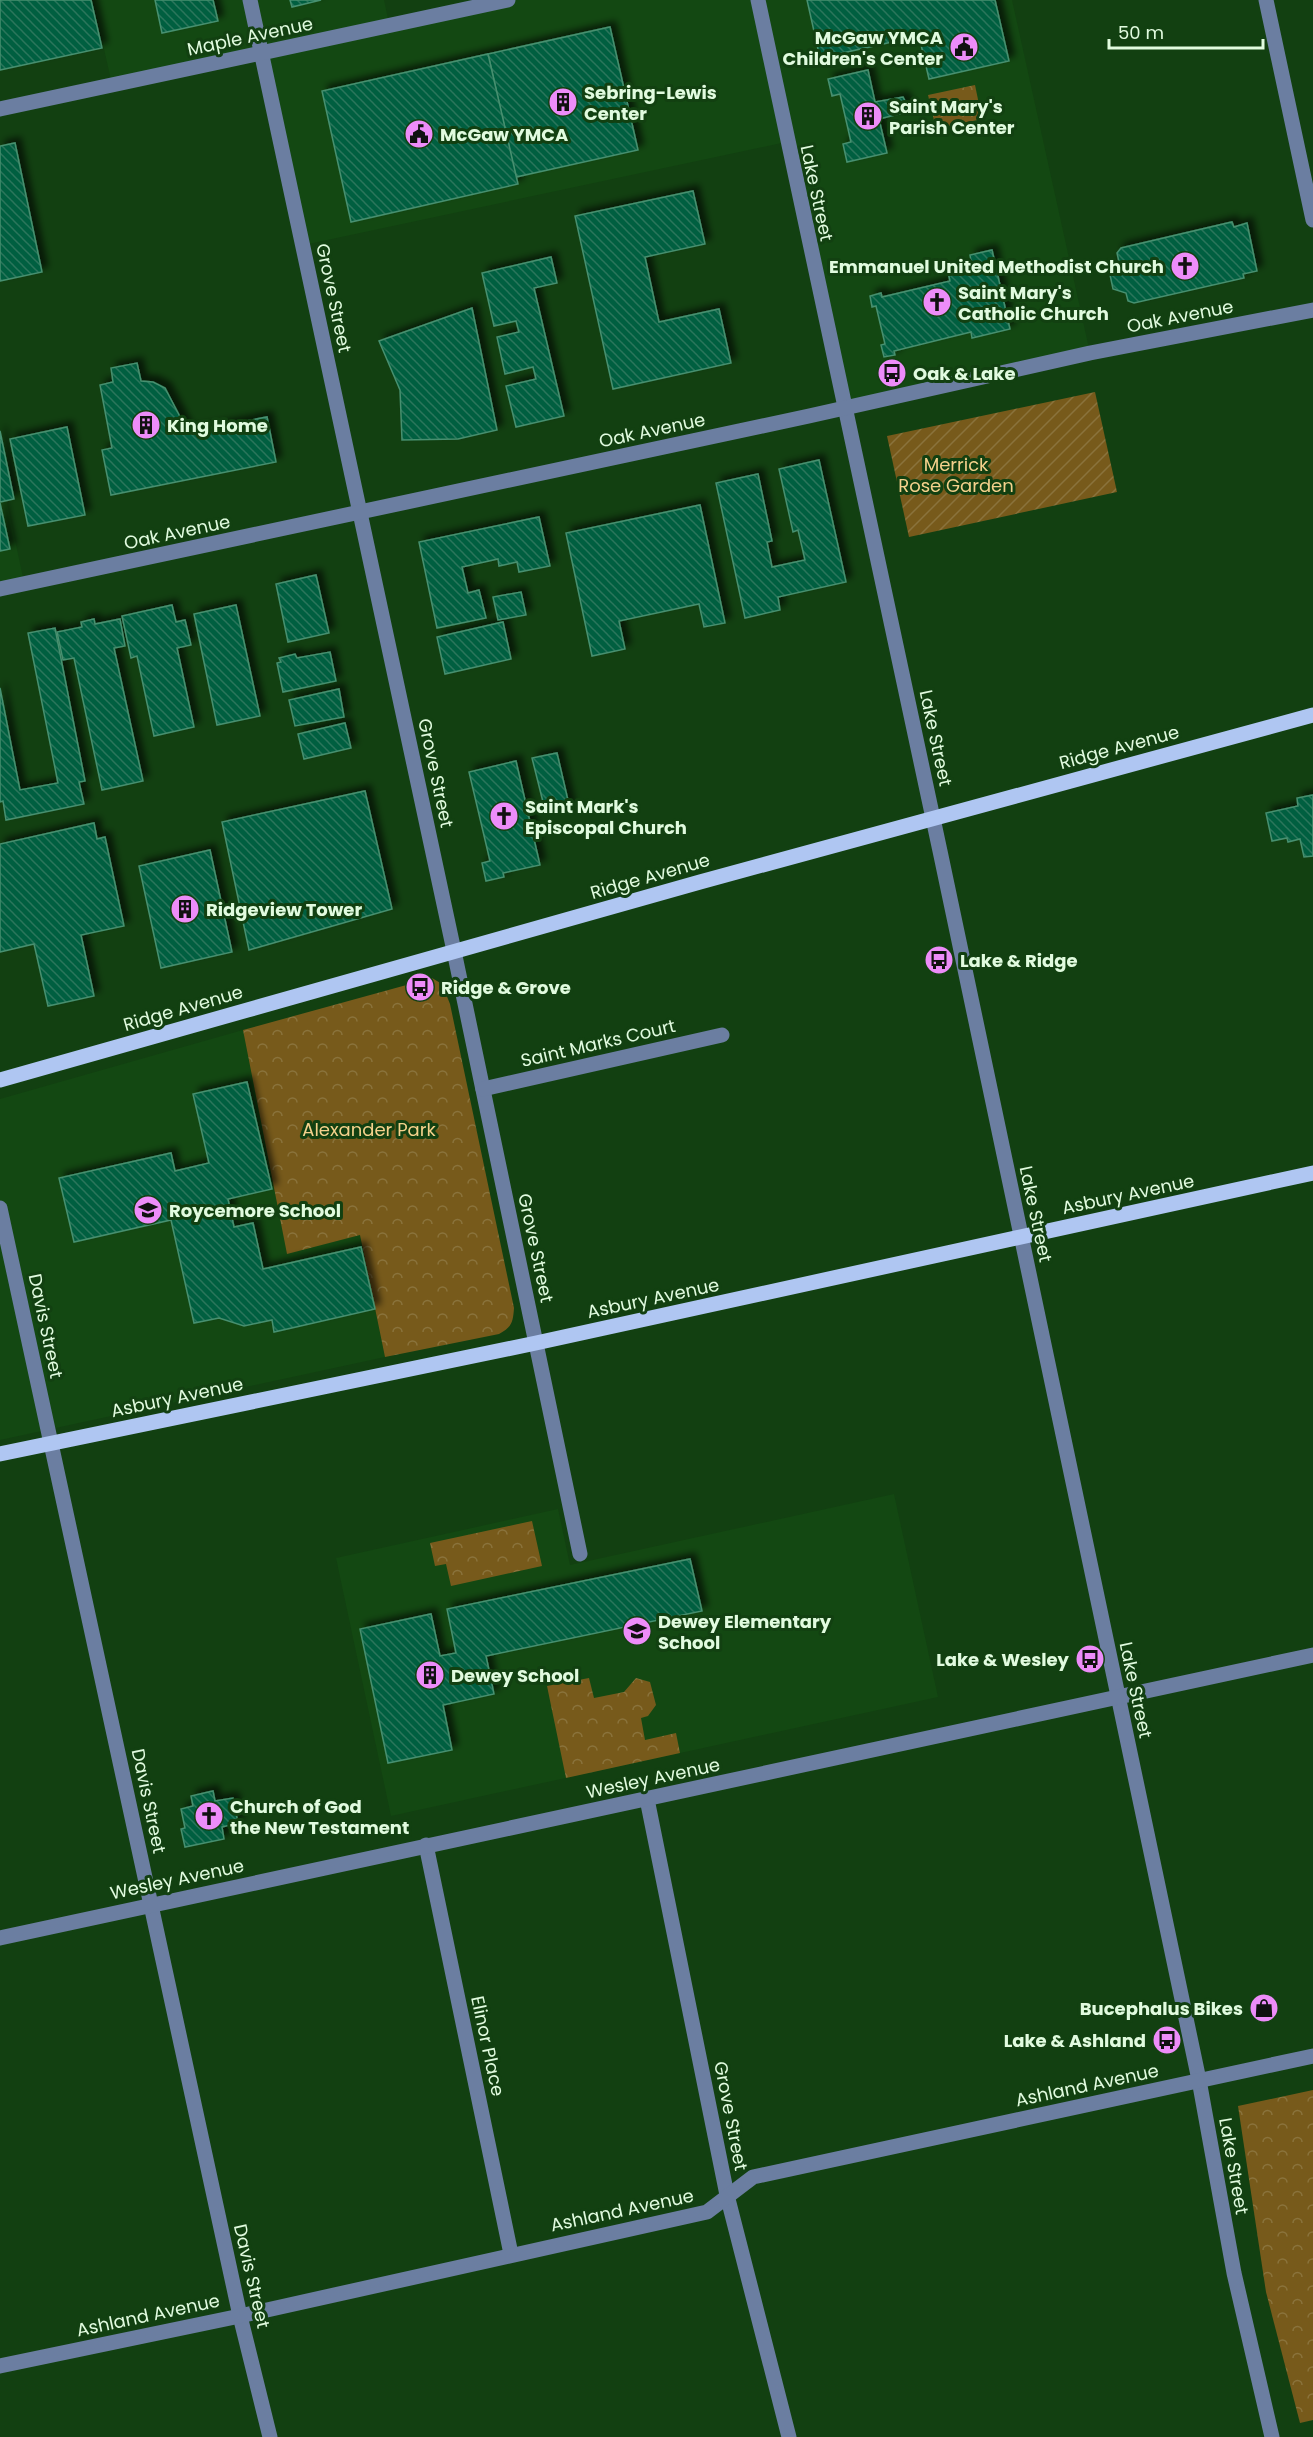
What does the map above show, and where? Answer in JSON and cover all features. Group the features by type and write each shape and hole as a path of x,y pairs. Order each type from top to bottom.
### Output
{"main road":[{"name":"Ridge Avenue","path":"0,1080 932,818 1313,715"},
{"name":"Asbury Avenue","path":"0,1454 536,1343 1313,1173"}],"street":[{"name":"Grove Street","path":"250,0 454,951 580,1554"},
{"name":"Maple Avenue","path":"0,109 507,0"},
{"name":"Lake Street","path":"758,0 1199,2080 1234,2273 1272,2437"},
{"path":"1266,0 1313,220"},
{"name":"Oak Avenue","path":"0,589 844,409 1090,353 1313,310"},
{"name":"Saint Marks Court","path":"483,1089 722,1035"},
{"name":"Davis Street","path":"0,1208 240,2316 270,2437"},
{"name":"Wesley Avenue","path":"0,1938 1313,1655"},
{"name":"Grove Street","path":"646,1799 727,2195 789,2437"},
{"name":"Elinor Place","path":"426,1845 511,2254"},
{"name":"Ashland Avenue","path":"0,2366 240,2316 706,2212 753,2177 1313,2056"}],"shaded area":[{"path":"93,0 384,0 388,19 480,0 1012,0 1090,353 844,409 786,142 299,246 260,57 113,89"},
{"path":"0,470 25,587 0,592"},
{"path":"243,1030 287,1253 360,1235 385,1357 0,1440 0,1099"},
{"name":"Dewey Elementary School","path":"894,1494 938,1697 391,1816 336,1558 558,1509 570,1565"}],"green space":[{"path":"975,85 982,119 936,129 928,95"},
{"name":"Merrick Rose Garden","path":"1095,392 1117,492 909,537 887,436"},
{"name":"Alexander Park","path":"432,978 442,984 450,1004 514,1313 507,1329 499,1334 385,1357 360,1235 287,1254 243,1030"},
{"path":"532,1521 542,1566 451,1586 446,1564 435,1566 430,1543"},
{"path":"589,1678 594,1698 624,1692 636,1678 650,1682 656,1705 648,1716 641,1718 645,1740 676,1733 680,1753 566,1778 547,1686"},
{"path":"1313,2090 1313,2420 1300,2423 1266,2292 1238,2106"}],"building":[{"path":"0,0 91,0 102,48 0,70"},
{"path":"155,0 213,0 218,21 162,33"},
{"path":"290,0 321,0 292,7"},
{"name":"McGaw YMCA Children's Center","path":"807,0 995,0 1009,61 929,79 919,36 820,58"},
{"name":"Sebring-Lewis Center","path":"610,27 638,150 516,177 488,54"},
{"name":"McGaw YMCA","path":"488,54 518,184 351,222 322,91"},
{"name":"Saint Mary's Parish Center","path":"868,70 875,102 903,97 908,107 903,113 879,119 887,153 847,162 843,144 851,142 840,94 832,96 828,79"},
{"path":"15,143 42,272 0,281 0,146"},
{"path":"693,191 705,244 645,257 659,322 719,309 731,363 613,389 575,216"},
{"name":"Emmanuel United Methodist Church","path":"1232,222 1234,227 1247,223 1257,271 1243,274 1244,278 1134,303 1128,301 1126,293 1113,289 1109,270 1119,262 1117,253 1121,248"},
{"name":"Saint Mary's Catholic Church","path":"992,250 1010,329 972,338 971,332 894,351 895,355 884,357 881,345 885,344 876,306 872,307 870,296 881,293 882,297 950,281 948,272 972,267 970,255"},
{"path":"551,257 557,283 534,288 564,416 516,427 506,386 536,379 533,367 505,374 497,337 519,332 516,321 494,326 482,273"},
{"path":"472,308 497,430 458,439 402,440 400,390 379,341"},
{"name":"King Home","path":"137,363 141,381 153,382 165,388 188,432 267,417 276,462 111,495 102,450 112,448 100,385 113,382 111,368"},
{"path":"67,427 85,515 28,526 10,439"},
{"path":"0,431 14,499 0,502"},
{"path":"819,460 846,582 778,597 780,610 745,618 716,483 758,474 772,541 767,542 772,567 805,560 798,530 793,532 779,469"},
{"path":"0,503 10,549 0,551"},
{"path":"700,505 725,623 704,627 699,604 619,621 625,649 592,656 566,533"},
{"path":"539,517 550,566 519,572 517,562 499,566 498,559 462,567 468,593 479,590 486,618 437,628 419,542"},
{"path":"316,575 329,633 288,642 276,584"},
{"path":"521,592 526,615 498,620 493,597"},
{"path":"172,605 176,622 185,620 191,645 177,648 194,727 154,736 137,656 131,658 122,616"},
{"path":"236,605 260,716 217,725 194,614"},
{"path":"94,619 95,624 120,619 125,646 114,648 143,781 102,790 74,658 63,660 57,632 82,627 81,622"},
{"path":"503,622 511,659 445,674 437,637"},
{"path":"55,628 85,781 79,782 84,804 6,820 3,801 0,802 0,688 20,790 58,783 28,633"},
{"path":"330,652 336,681 283,692 277,663 281,662 279,658 295,654 297,658"},
{"path":"339,689 344,717 295,726 289,700"},
{"path":"345,723 351,748 304,759 298,734"},
{"path":"557,753 570,809 546,814 532,758"},
{"name":"Saint Mark's Episcopal Church","path":"516,761 540,865 503,873 504,877 486,881 482,863 490,861 469,772"},
{"path":"365,791 392,909 249,950 222,822"},
{"path":"1313,795 1313,856 1304,857 1300,839 1288,842 1287,838 1272,841 1266,813 1298,806 1297,798"},
{"path":"94,823 97,839 105,837 124,926 81,935 94,996 48,1006 34,944 0,952 0,844"},
{"name":"Ridgeview Tower","path":"210,850 232,952 161,968 139,866"},
{"name":"Roycemore School","path":"247,1082 272,1189 228,1199 234,1227 253,1223 263,1269 361,1247 375,1309 274,1332 272,1320 244,1326 219,1318 194,1323 171,1220 74,1242 59,1178 171,1153 175,1171 209,1163 193,1094"},
{"name":"Dewey School","path":"690,1559 702,1611 486,1656 494,1694 443,1705 452,1750 388,1763 360,1629 431,1614 440,1656 456,1653 447,1609"},
{"name":"Church of God the New Testament","path":"213,1791 215,1801 233,1798 238,1823 222,1827 224,1839 185,1847 181,1829 185,1828 181,1809 193,1806 191,1796"}],"place":[{"name":"McGaw YMCA Children's Center","path":"964,47"},
{"name":"Sebring-Lewis Center","path":"563,102"},
{"name":"Saint Mary's Parish Center","path":"868,116"},
{"name":"McGaw YMCA","path":"419,134"},
{"name":"Emmanuel United Methodist Church","path":"1185,266"},
{"name":"Saint Mary's Catholic Church","path":"937,302"},
{"name":"Oak & Lake","path":"892,373"},
{"name":"King Home","path":"146,425"},
{"name":"Saint Mark's Episcopal Church","path":"504,816"},
{"name":"Ridgeview Tower","path":"185,909"},
{"name":"Lake & Ridge","path":"939,960"},
{"name":"Ridge & Grove","path":"420,987"},
{"name":"Roycemore School","path":"148,1210"},
{"name":"Dewey Elementary School","path":"637,1631"},
{"name":"Lake & Wesley","path":"1090,1659"},
{"name":"Dewey School","path":"430,1675"},
{"name":"Church of God the New Testament","path":"209,1816"},
{"name":"Bucephalus Bikes","path":"1264,2008"},
{"name":"Lake & Ashland","path":"1167,2040"}]}
